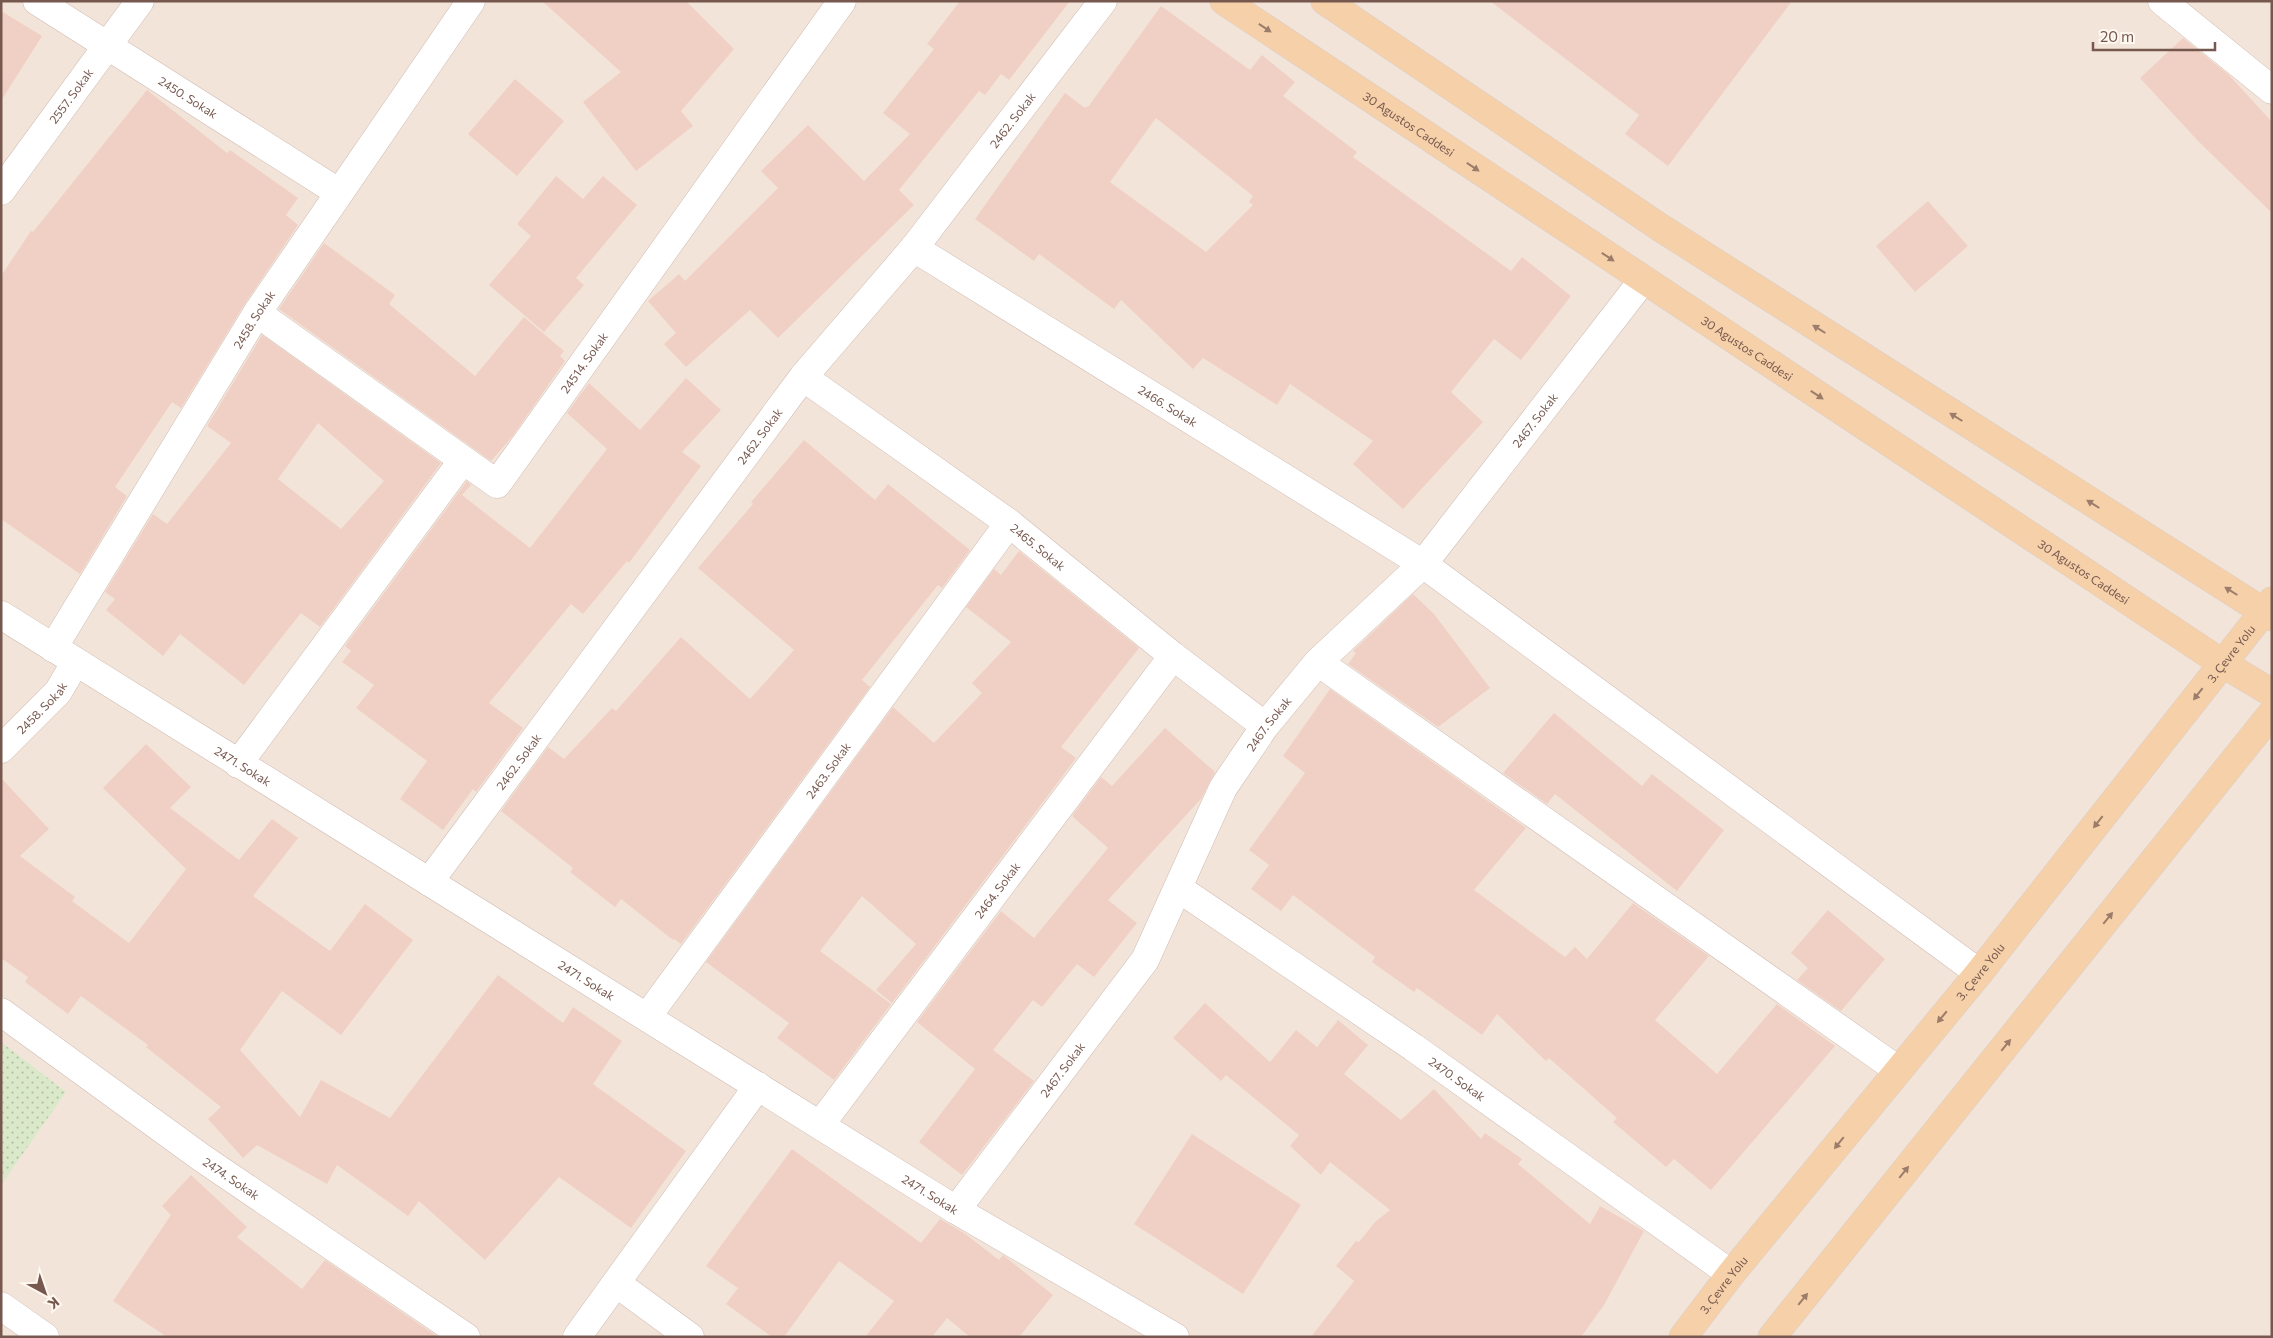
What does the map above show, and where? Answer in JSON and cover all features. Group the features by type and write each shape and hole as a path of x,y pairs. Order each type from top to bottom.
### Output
{"main road":[{"name":"30 Agustos Caddesi","path":"1224,1 2222,663 2272,693"},
{"path":"1325,1 1661,228 2269,610"},
{"name":"3. Çevre Yolu","path":"1683,1337 1731,1274 1979,973 2222,663 2269,610"},
{"path":"1772,1337 2272,713"}],"street":[{"name":"2450. Sokak","path":"37,1 338,192"},
{"name":"2557. Sokak","path":"1,191 140,1"},
{"name":"2458. Sokak","path":"1,749 58,692 64,656 257,313 338,192 471,1"},
{"name":"24514. Sokak","path":"257,313 497,484 842,1"},
{"name":"2462. Sokak","path":"429,882 803,377 914,248 1103,1"},
{"path":"2162,1 2272,90"},
{"name":"2466. Sokak","path":"914,248 1423,564 1979,973"},
{"name":"2467. Sokak","path":"956,1210 1145,960 1223,788 1265,726 1318,662 1423,564 1643,280"},
{"name":"2465. Sokak","path":"803,377 1009,524 1173,656 1265,726"},
{"path":"238,764 463,460"},
{"name":"2463. Sokak","path":"648,1017 1009,524"},
{"name":"2471. Sokak","path":"1,615 956,1210 1175,1337"},
{"name":"2464. Sokak","path":"820,1126 1173,656"},
{"path":"1318,662 1898,1070"},
{"name":"2470. Sokak","path":"1178,888 1413,1047 1731,1274"},
{"name":"2474. Sokak","path":"1,1012 202,1158 466,1337"},
{"path":"577,1337 758,1086"},
{"path":"616,1283 690,1337"},
{"path":"1,1306 45,1337"}],"shaded area":[{"path":"1,1 2272,1 2272,1337 1,1337"}],"green space":[{"path":"1,1042 66,1092 1,1185"}],"building":[{"path":"542,1 686,1 734,49 681,111 693,126 636,171 583,102 621,72"},
{"path":"960,1 1070,1 1009,80 1001,74 985,95 979,91 899,190 914,205 778,338 750,310 686,367 664,344 676,333 648,301 679,274 685,281 778,188 761,171 808,125 864,181 910,134 883,113 934,49 927,44"},
{"path":"1490,1 1792,1 1668,166 1625,134 1639,115"},
{"path":"1161,6 1250,70 1262,55 1295,82 1283,96 1357,152 1353,157 1511,271 1522,257 1571,296 1521,360 1494,339 1451,392 1483,422 1403,509 1353,464 1373,441 1290,384 1277,405 1203,358 1193,369 1121,300 1114,309 1039,254 1034,261 975,219 1065,93 1085,108 1088,107","holes":["1156,118 1253,196 1249,202 1253,205 1206,252 1110,182"]},
{"path":"1,11 42,36 1,101"},
{"path":"2183,38 2229,75 2272,122 2272,213 2198,141 2140,78"},
{"path":"515,79 564,121 517,176 468,134"},
{"path":"147,90 227,153 230,150 298,198 286,215 298,225 244,305 181,408 172,402 115,487 127,496 80,574 1,519 1,276 31,231 33,232"},
{"path":"556,176 583,199 603,176 637,205 576,278 584,285 544,332 489,285 531,236 517,224"},
{"path":"1928,201 1968,246 1915,292 1876,246"},
{"path":"324,243 395,295 389,304 475,376 524,317 564,351 560,356 565,361 512,437 491,461 279,309"},
{"path":"262,335 441,463 320,627 301,613 244,685 180,634 163,656 106,610 115,599 105,592 153,514 167,524 231,443 207,426","holes":["318,423 384,481 341,529 278,479"]},
{"path":"686,378 721,410 682,452 701,466 629,563 627,561 583,614 571,604 489,703 523,728 476,792 473,789 443,830 400,799 427,761 356,708 374,685 342,662 351,651 345,646 467,481 471,485 462,495 530,548 607,449 567,413 589,383 640,430"},
{"path":"804,440 875,500 888,484 970,550 942,588 938,585 862,680 870,687 681,944 673,940 621,899 615,907 570,872 573,868 501,811 548,747 564,759 612,708 616,711 681,637 750,699 794,650 698,568 753,504 751,502"},
{"path":"1019,551 1139,648 1061,747 1076,758 892,1003 876,990 916,944 862,896 820,951 891,1004 834,1080 777,1038 789,1023 706,962 893,707 934,743 982,693 972,683 1011,642 966,607 994,569 1001,575"},
{"path":"1413,594 1434,614 1490,688 1438,727 1348,664 1356,653 1353,651"},
{"path":"1330,689 1526,828 1474,890 1565,957 1575,947 1587,959 1633,903 1709,956 1655,1020 1717,1074 1777,1004 1835,1046 1711,1190 1674,1159 1666,1167 1613,1122 1617,1118 1549,1058 1546,1061 1497,1014 1482,1035 1417,988 1414,992 1372,962 1375,957 1293,895 1281,911 1251,889 1269,865 1249,850 1305,773 1283,756"},
{"path":"1554,713 1642,786 1652,774 1724,830 1677,891 1555,794 1547,804 1503,773"},
{"path":"1165,728 1215,772 1201,799 1108,900 1137,923 1094,977 1077,964 1042,1007 1033,1000 993,1050 1034,1081 962,1175 919,1142 975,1069 917,1022 1001,911 1034,938 1108,848 1072,816 1101,777 1112,786"},
{"path":"146,744 191,787 170,808 239,860 272,819 298,838 253,896 330,951 365,904 413,940 341,1035 282,991 240,1050 300,1117 321,1080 390,1118 498,975 563,1023 573,1007 622,1041 593,1084 686,1151 631,1228 559,1177 485,1260 419,1201 408,1216 337,1165 327,1184 257,1145 243,1158 208,1119 221,1107 146,1047 148,1045 81,996 68,1014 25,982 28,977 1,958 1,778 49,829 20,856 75,897 72,901 129,943 186,869 103,788"},
{"path":"1828,910 1885,959 1841,1011 1797,980 1808,968 1791,953"},
{"path":"1205,1003 1270,1062 1296,1030 1317,1047 1338,1020 1368,1045 1344,1074 1401,1120 1434,1089 1481,1139 1485,1133 1522,1159 1518,1164 1590,1224 1600,1206 1644,1231 1604,1305 1581,1337 1311,1337 1354,1281 1336,1266 1356,1241 1359,1242 1375,1222 1390,1210 1330,1162 1321,1175 1290,1146 1299,1135 1226,1075 1221,1081 1173,1038"},
{"path":"1192,1134 1301,1205 1243,1294 1134,1224"},
{"path":"792,1149 921,1243 940,1219 964,1233 999,1260 1003,1255 1053,1295 1019,1337 970,1337 947,1318 932,1337 865,1337 894,1301 839,1261 784,1337 772,1337 726,1304 738,1288 706,1266"},
{"path":"191,1175 247,1227 237,1237 302,1289 325,1260 438,1337 167,1337 113,1301 171,1215 162,1206"}]}
